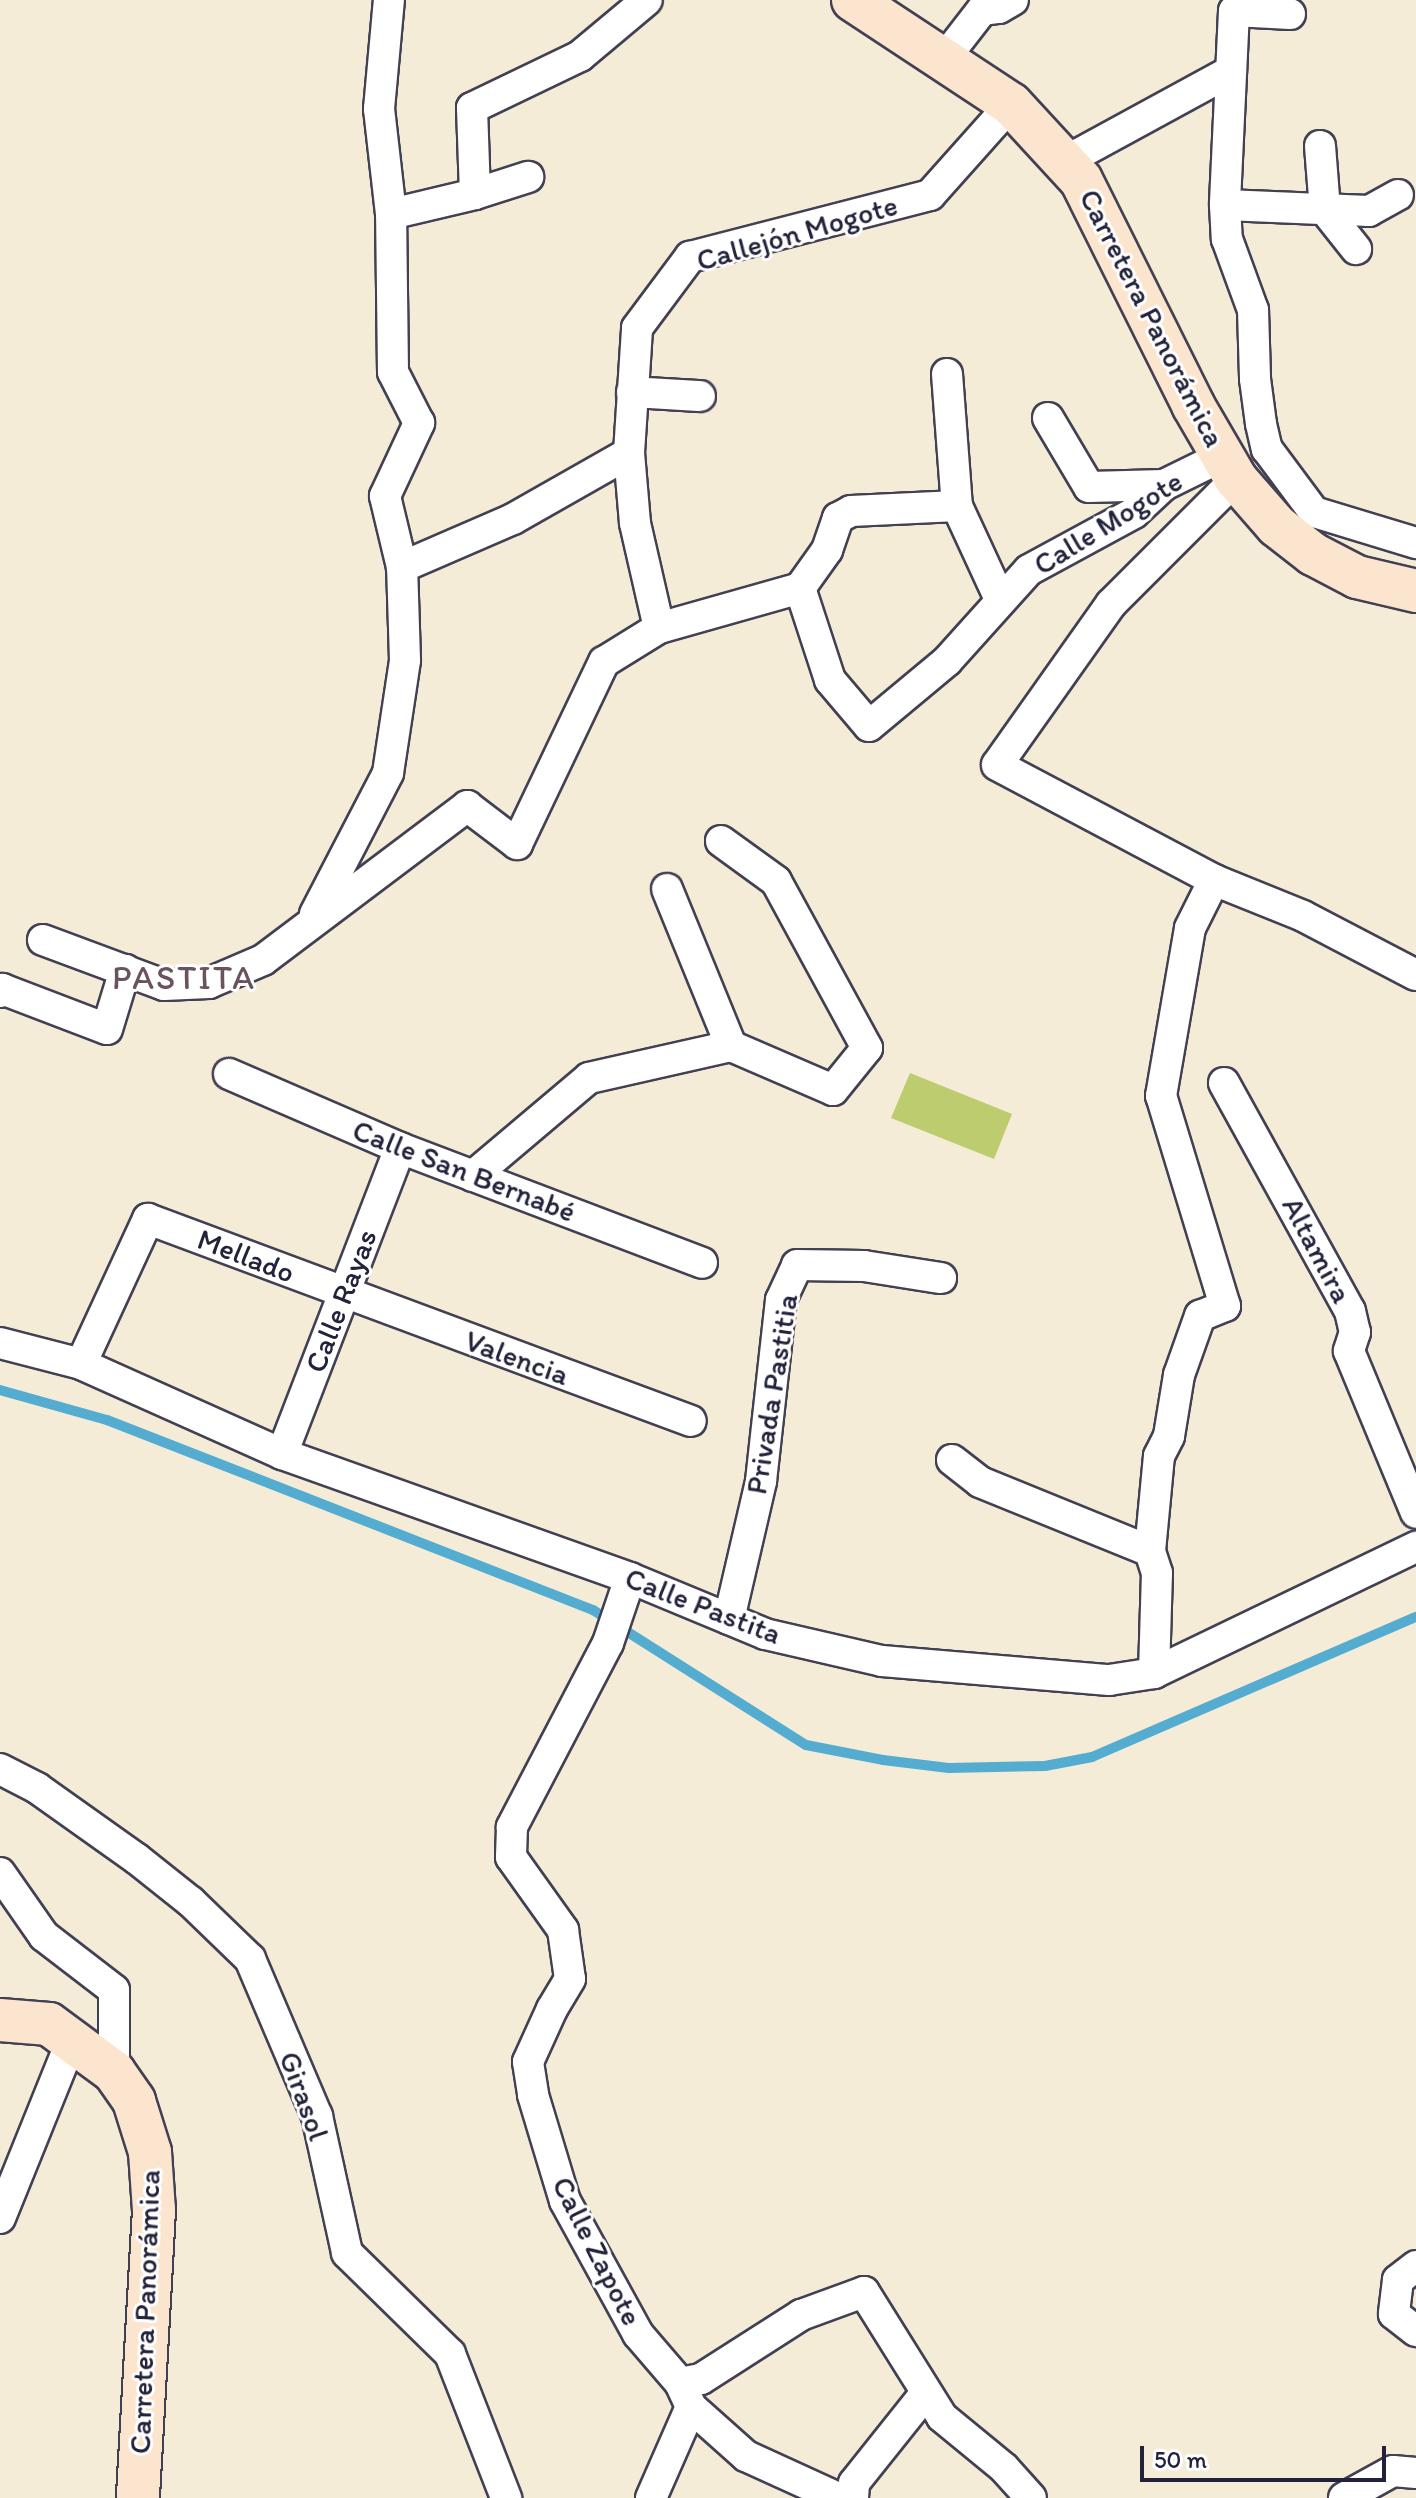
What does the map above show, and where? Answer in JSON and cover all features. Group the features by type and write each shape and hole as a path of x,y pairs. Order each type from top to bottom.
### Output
{"street":[{"path":"310,923 388,773 405,660 402,567 385,496 419,423 393,372 391,214 379,109 389,0"},
{"path":"475,194 472,108 580,56 647,0"},
{"name":"Carretera Panorámica","path":"853,0 1011,104 1081,180 1193,405 1230,468 1277,526 1313,554 1357,577 1416,591"},
{"path":"944,59 972,5 999,8 1013,0"},
{"path":"1290,14 1234,11 1225,205 1227,239 1253,310 1255,379 1267,449 1314,512 1416,543"},
{"path":"1064,162 1231,71"},
{"name":"Callejón Mogote","path":"659,628 635,523 629,453 637,328 690,257 930,195 1011,104"},
{"path":"1320,146 1325,210 1356,249"},
{"path":"391,214 475,194 528,177"},
{"path":"1225,205 1369,211 1398,195"},
{"path":"43,940 164,985 209,983 263,960 467,806 517,844 604,662 659,628 800,588 827,550 838,518 851,511 957,506 947,374"},
{"path":"632,392 700,396"},
{"path":"1048,418 1089,487 1164,485"},
{"path":"402,567 513,519 629,453"},
{"path":"1230,468 1111,604 997,765 1214,880 1303,916 1416,975"},
{"name":"Calle Mogote","path":"800,588 830,680 869,726 947,661 1029,570 1134,513 1164,485 1230,468"},
{"name":"Calle Mogote","path":"957,506 1000,599"},
{"path":"473,1176 589,1078 731,1046 833,1090 867,1048 776,881 721,841"},
{"path":"1154,1673 1157,1573 1150,1551 1159,1456 1169,1436 1179,1375 1200,1316 1225,1306 1161,1096 1190,928 1214,880"},
{"path":"667,889 731,1046"},
{"path":"1,991 107,1029 125,970"},
{"name":"Calle San Bernabé","path":"229,1074 400,1148 702,1263"},
{"name":"Altamira","path":"1224,1083 1316,1244 1350,1311 1355,1332 1349,1351 1416,1513"},
{"name":"Calle Rayas","path":"282,1454 400,1148"},
{"name":"Mellado","path":"81,1364 148,1219 344,1294"},
{"name":"Privada Pastitia","path":"729,1619 761,1481 781,1300 797,1265 864,1266 941,1278"},
{"name":"Valencia","path":"344,1294 691,1421"},
{"name":"Calle Pastita","path":"0,1343 81,1364 282,1454 765,1634 882,1661 1109,1680 1154,1673 1416,1547"},
{"path":"952,1460 980,1482 1150,1551"},
{"name":"Calle Zapote","path":"628,1584 608,1643 512,1827 511,1857 563,1930 570,1979 552,2009 528,2062 533,2095 565,2201 638,2334 685,2395 746,2456 838,2498"},
{"name":"Girasol","path":"0,1769 37,1788 137,1859 191,1902 250,1959 317,2116 347,2253 450,2354 506,2498"},
{"path":"0,1873 44,1936 114,1990 114,2072"},
{"name":"Carretera Panorámica","path":"0,2020 49,2024 114,2072 134,2101 150,2152 154,2210 138,2498"},
{"path":"0,2218 72,2040"},
{"path":"1416,2266 1398,2280 1394,2314 1416,2331"},
{"path":"651,2498 685,2395 701,2379 801,2315 864,2292 942,2417 1004,2468 1031,2498"},
{"path":"853,2498 854,2483 925,2394"},
{"path":"1344,2498 1393,2471 1416,2473"}],"green space":[{"path":"910,1073 1012,1114 994,1159 891,1118"}],"waterway":[{"path":"0,1390 107,1420 593,1610 806,1745 883,1760 949,1768 1045,1766 1092,1757 1416,1617"}],"district":[{"name":"PASTITA","path":"184,978"}]}
